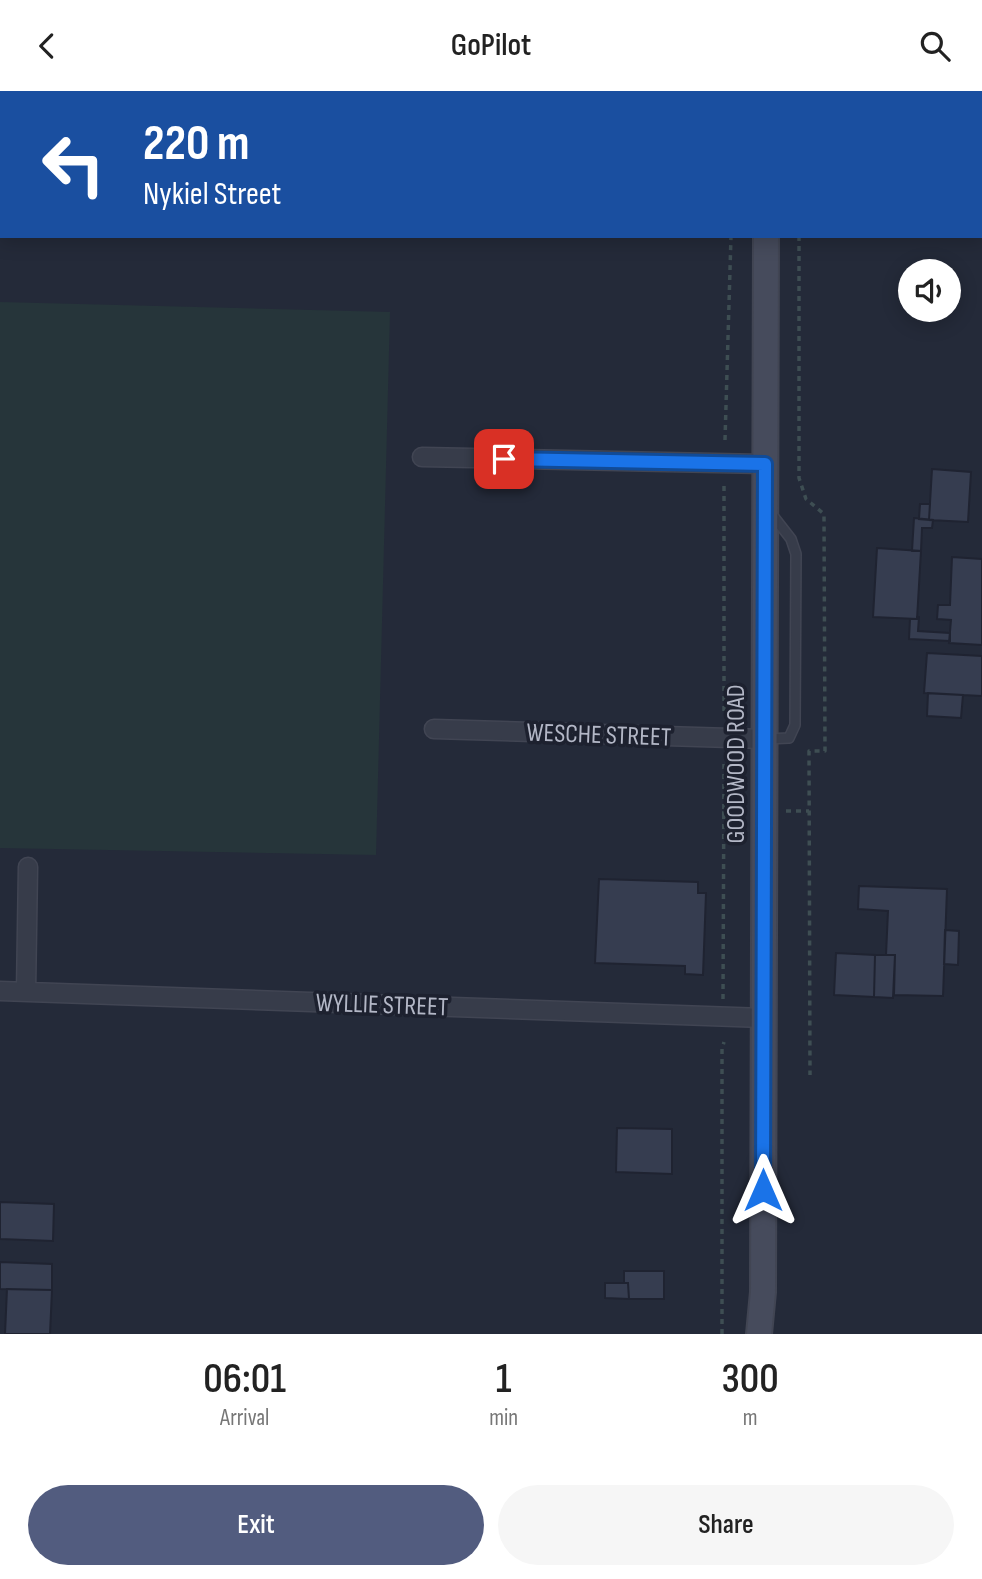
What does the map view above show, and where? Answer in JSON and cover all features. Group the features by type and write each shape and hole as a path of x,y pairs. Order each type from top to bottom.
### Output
{"main road":[{"name":"GOODWOOD ROAD","path":"759,1334 763,1291 766,238"},
{"name":"GOODWOOD ROAD","path":"763,1291 769,1334"}],"street":[{"path":"422,457 765,464"},
{"name":"WESCHE STREET","path":"434,729 764,739"},
{"path":"26,992 28,867"},
{"name":"WYLLIE STREET","path":"0,991 764,1018"}],"path":[{"path":"725,440 731,238"},
{"path":"799,238 799,478 806,499 824,514 825,751 809,751 810,1075"},
{"path":"724,486 724,715"},
{"path":"723,1005 724,764"},
{"path":"782,811 809,811"},
{"path":"722,813 730,813"},
{"path":"722,1334 724,1042"}],"shaded area":[{"path":"0,302 390,312 376,855 0,848"}],"building":[{"path":"932,469 971,472 968,522 929,520"},
{"path":"920,504 930,504 929,520 919,519"},
{"path":"914,518 933,520 932,528 922,528 921,551 912,551"},
{"path":"877,548 921,551 917,619 873,617"},
{"path":"952,557 982,559 982,645 949,643 951,620 937,619 938,605 950,605"},
{"path":"917,617 918,631 950,633 950,641 909,639 910,619"},
{"path":"927,653 982,656 982,696 924,693"},
{"path":"928,693 963,695 961,718 927,716"},
{"path":"599,879 698,882 698,893 706,893 703,975 685,974 685,966 595,963"},
{"path":"859,886 947,889 943,996 894,995 895,955 886,955 888,911 858,909"},
{"path":"945,930 959,931 958,965 944,964"},
{"path":"836,953 875,955 874,997 834,995"},
{"path":"875,955 895,955 893,998 874,997"},
{"path":"617,1128 672,1129 672,1174 616,1172"},
{"path":"0,1202 54,1204 53,1241 0,1239"},
{"path":"0,1262 52,1264 52,1290 0,1289"},
{"path":"624,1271 664,1271 664,1299 629,1299 628,1283 624,1283"},
{"path":"605,1283 628,1283 629,1299 605,1298"},
{"path":"7,1289 52,1290 50,1334 5,1334"}],"route":[{"path":"504,459 765,464 763,1190"}]}
